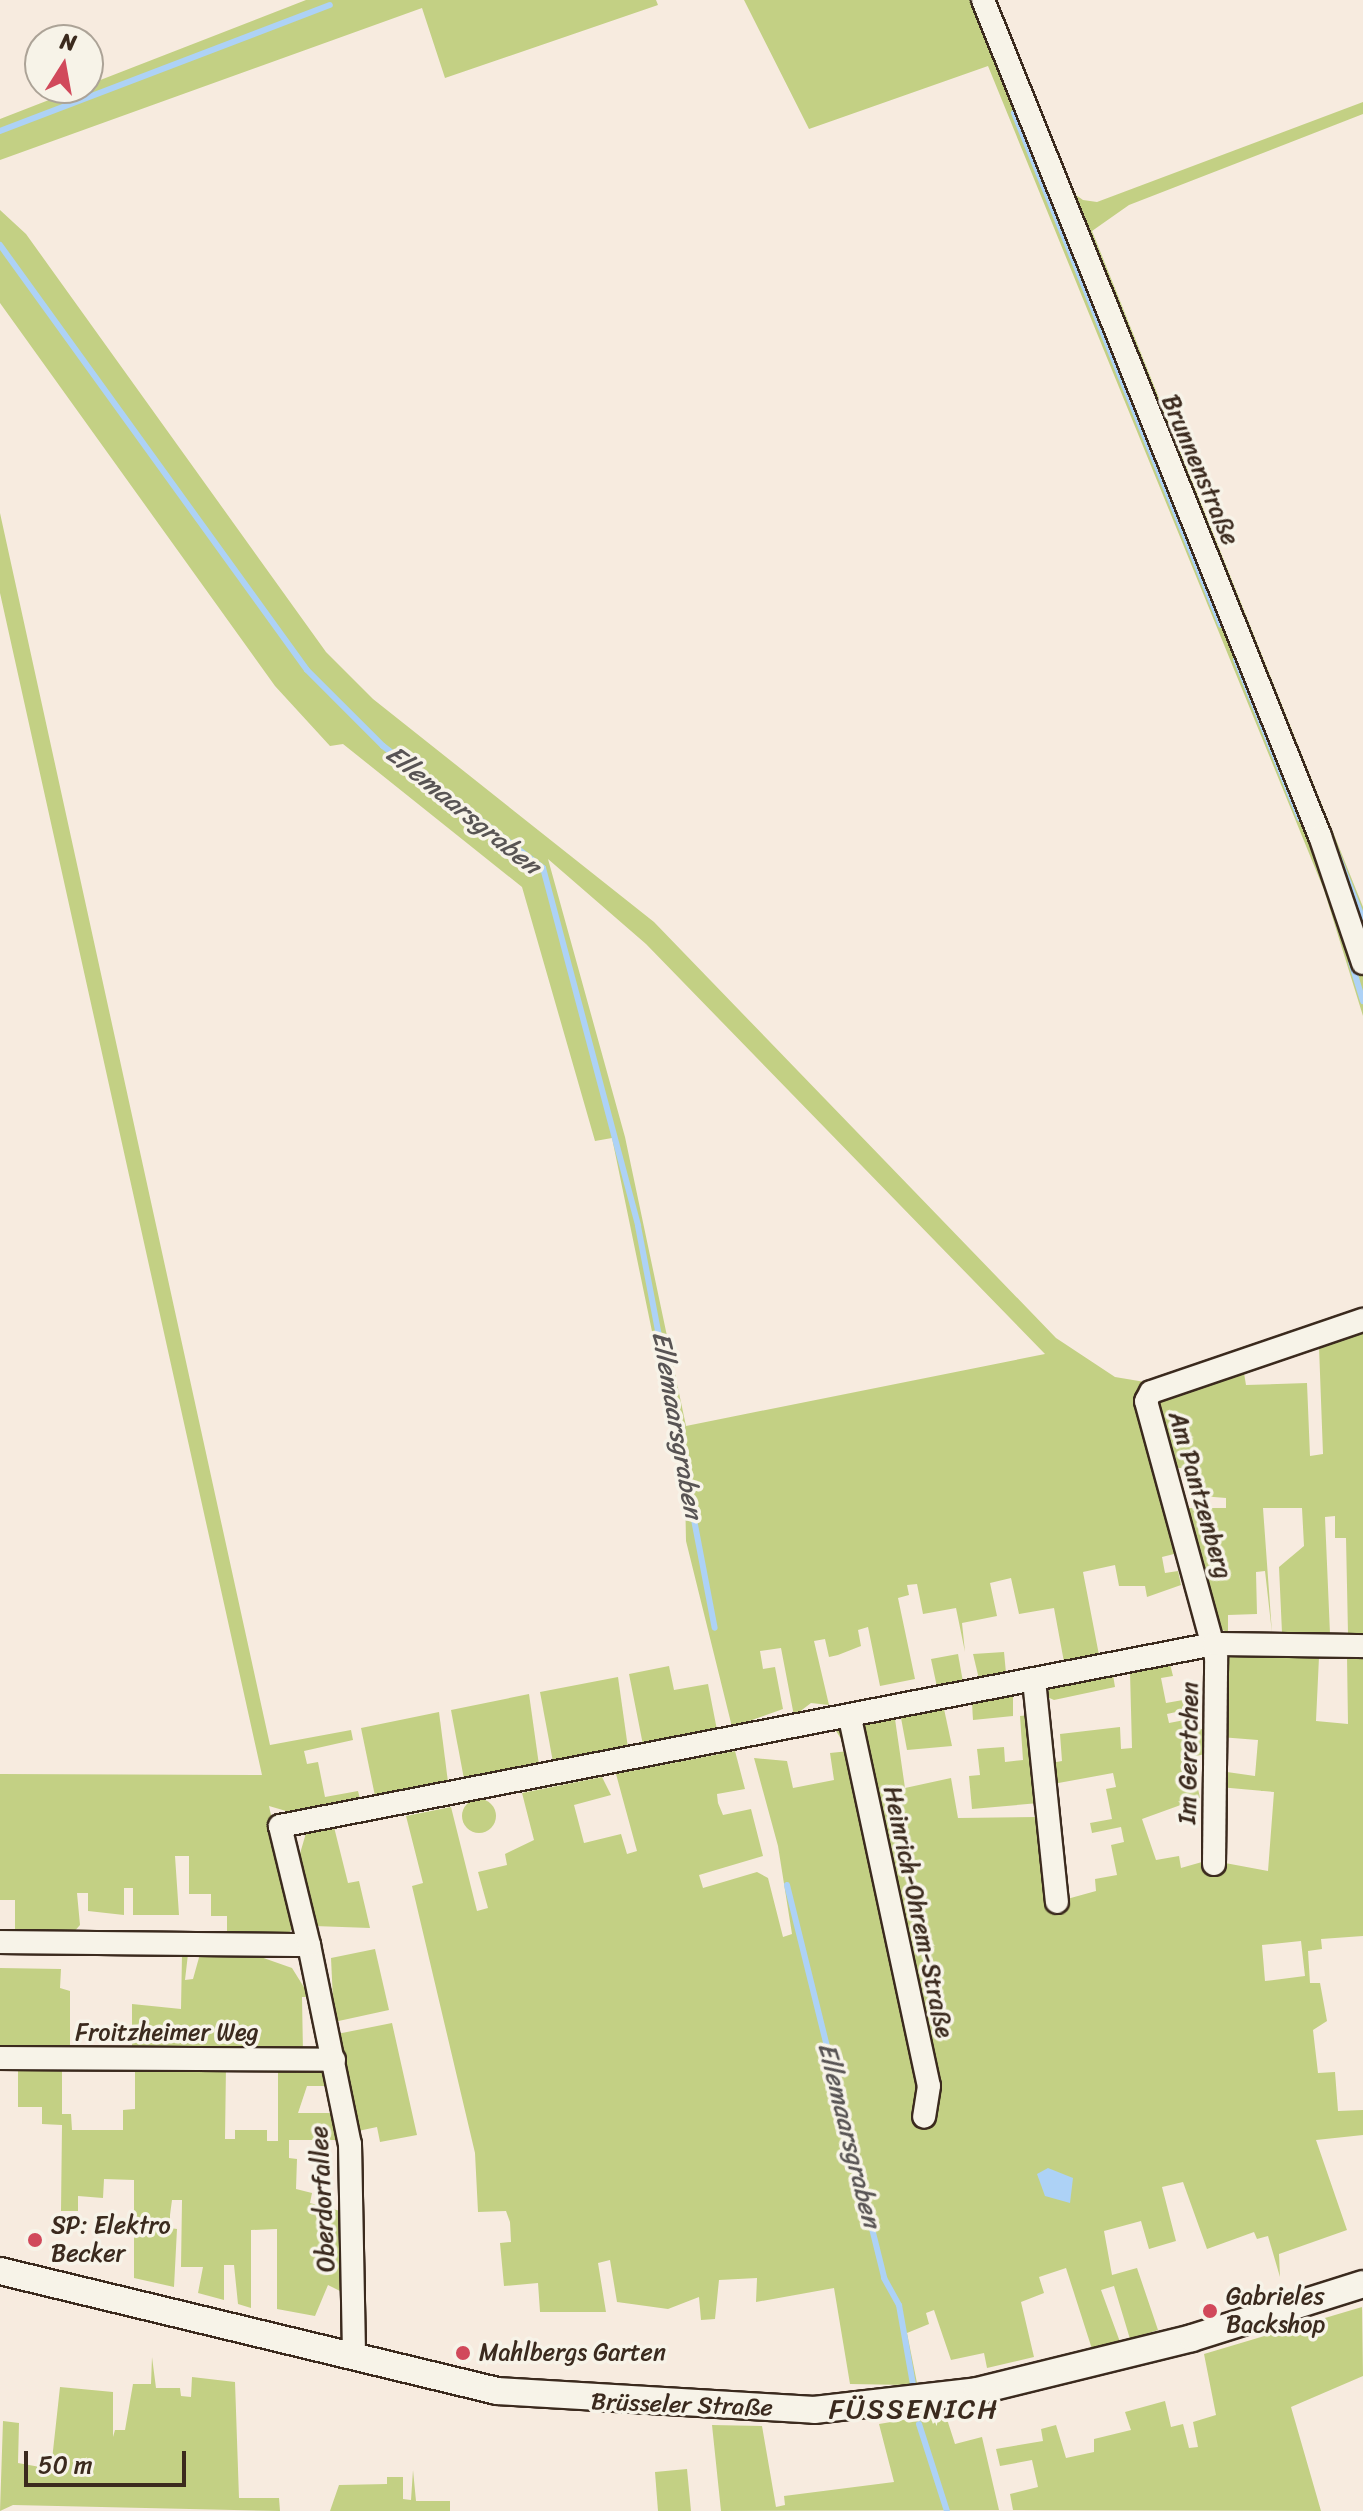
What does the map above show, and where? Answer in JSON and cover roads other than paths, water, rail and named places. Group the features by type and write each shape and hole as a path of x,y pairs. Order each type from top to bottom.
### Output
{"street":[{"name":"Brunnenstraße","path":"983,0 1325,848 1363,963"},
{"name":"Am Pantzenberg","path":"1214,1644 1148,1396 1363,1320"},
{"path":"850,1718 1214,1644 1363,1646"},
{"name":"Im Geretchen","path":"1214,1644 1214,1864"},
{"path":"1034,1680 1057,1902"},
{"name":"Oberdorfallee","path":"354,2357 350,2144 309,1945 280,1826 850,1718"},
{"name":"Heinrich-Ohrem-Straße","path":"850,1718 929,2086 924,2117"},
{"path":"0,1942 309,1945"},
{"name":"Froitzheimer Weg","path":"0,2058 334,2060"},
{"name":"Brüsseler Straße","path":"0,2271 354,2357 553,2399 868,2408 1151,2349 1363,2284"}],"water":[{"path":"1048,2168 1073,2178 1070,2203 1045,2196 1037,2174"}],"waterway":[{"path":"0,131 330,5"},
{"path":"1014,113 1221,625"},
{"name":"Ellemaarsgraben","path":"0,245 307,670 383,746 543,868 638,1226 715,1628"},
{"path":"1236,660 1300,819"},
{"path":"1333,843 1363,919"},
{"path":"1351,962 1363,1001"},
{"name":"Ellemaarsgraben","path":"787,1885 884,2278 899,2305 913,2384"},
{"name":"Ellemaarsgraben","path":"919,2424 947,2511"}],"place":[{"name":"SP: Elektro Becker","path":"35,2240"},
{"name":"Gabrieles Backshop","path":"1210,2311"},
{"name":"Mahlbergs Garten","path":"463,2353"}],"district":[{"name":"FÜSSENICH","path":"914,2409"}]}
